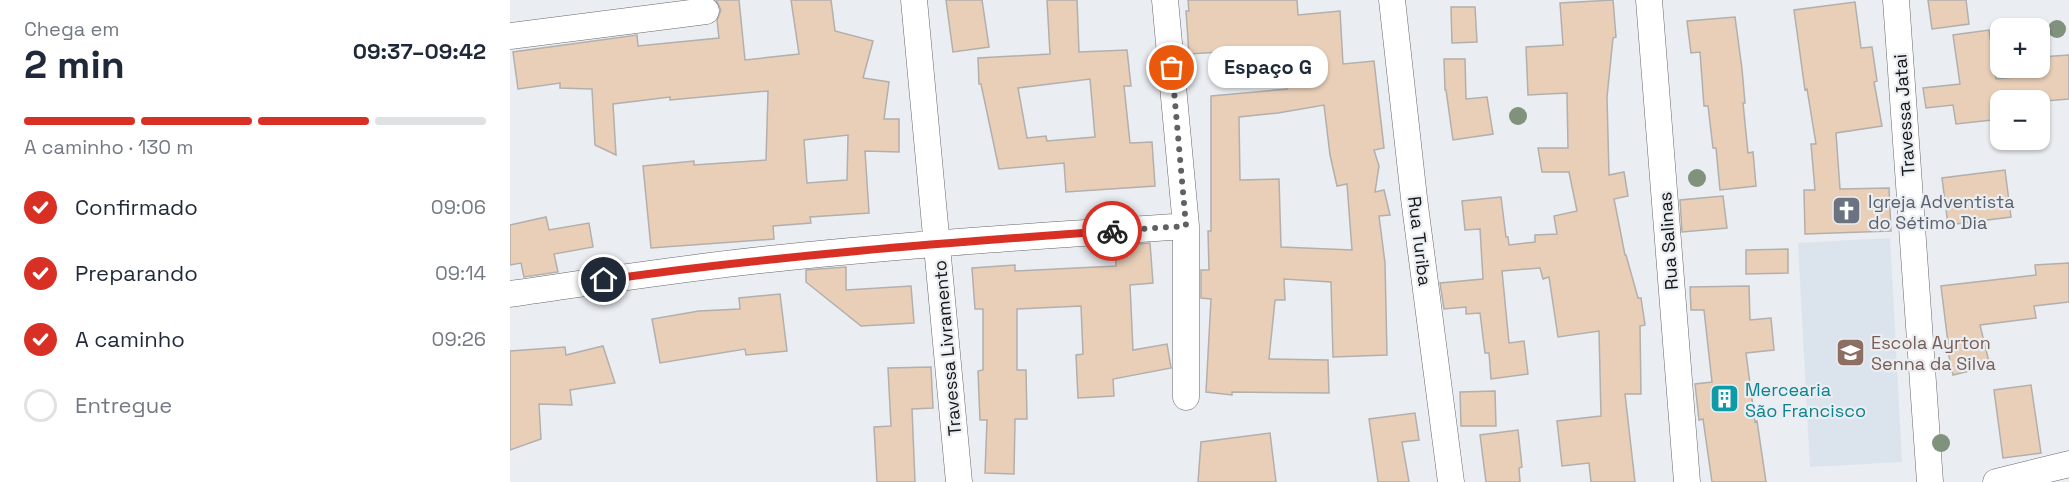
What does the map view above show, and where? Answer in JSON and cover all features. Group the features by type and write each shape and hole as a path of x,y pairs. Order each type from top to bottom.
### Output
{"street":[{"name":"Travessa Livramento","path":"914,0 959,482"},
{"path":"1165,0 1186,226 1186,397"},
{"name":"Rua Turiba","path":"1392,0 1414,198 1451,482"},
{"name":"Rua Salinas","path":"1650,0 1687,482"},
{"name":"Travessa Jatai","path":"1896,0 1930,482"},
{"path":"510,36 706,11"},
{"path":"510,294 777,258 938,243 1186,226"},
{"path":"1996,482 2069,464"}],"shaded area":[{"name":"Escola Ayrton Senna da Silva","path":"1890,238 1902,462 1810,467 1798,243"}],"building":[{"path":"716,0 739,0 745,60 799,54 791,0 831,0 835,31 873,41 863,78 889,82 884,119 899,119 899,152 865,151 869,213 810,217 811,223 773,226 774,239 651,248 643,166 694,161 694,165 766,160 768,91 670,100 670,97 613,104 616,155 595,145 592,89 560,88 560,83 518,89 513,52 637,35 638,46 719,38 717,20 721,10","holes":["848,135 847,180 807,183 804,140"]},
{"path":"946,0 982,0 989,47 953,52"},
{"path":"1047,0 1077,0 1079,52 1127,50 1131,86 1124,86 1130,143 1152,142 1155,186 1066,192 1064,163 999,169 981,84 979,84 978,58 1050,54","holes":["1090,79 1095,137 1047,141 1046,136 1027,138 1018,88"]},
{"path":"1188,0 1297,0 1298,15 1340,11 1343,64 1374,61 1384,148 1374,150 1379,166 1375,192 1384,190 1390,215 1379,216 1385,263 1387,355 1333,357 1331,282 1284,279 1285,300 1275,300 1269,359 1328,360 1329,393 1232,392 1232,395 1206,392 1211,299 1201,298 1201,270 1209,270 1211,96 1287,89 1283,48 1189,54 1186,11 1189,11","holes":["1324,105 1330,155 1337,186 1347,184 1352,250 1281,247 1279,179 1240,180 1239,117"]},
{"path":"1613,0 1616,37 1613,38 1607,97 1609,175 1624,172 1628,196 1614,199 1625,255 1638,298 1641,298 1645,325 1640,326 1641,394 1625,394 1635,482 1591,482 1589,463 1562,466 1557,421 1601,416 1599,331 1558,337 1549,277 1543,279 1540,268 1502,271 1509,343 1524,341 1528,374 1491,379 1489,353 1485,353 1480,313 1466,314 1466,307 1444,309 1440,283 1483,279 1480,229 1465,230 1462,201 1501,197 1509,245 1535,242 1535,235 1557,234 1554,216 1577,211 1569,172 1542,172 1538,148 1568,148 1567,93 1528,95 1526,47 1563,45 1560,3"},
{"path":"1928,0 1966,0 1969,24 1932,29"},
{"path":"1855,2 1861,48 1872,47 1877,81 1874,82 1882,126 1836,133 1840,189 1889,188 1891,231 1805,234 1804,190 1815,190 1811,144 1816,144 1807,89 1805,90 1794,10"},
{"path":"1451,7 1475,7 1477,42 1452,43"},
{"path":"1735,17 1742,69 1748,153 1753,152 1756,186 1720,190 1716,148 1713,148 1708,106 1704,106 1700,52 1691,53 1687,21"},
{"path":"1989,30 1990,78 2050,78 2050,56 2069,55 2069,99 2050,101 2050,90 1990,90 1990,120 1956,124 1953,105 1926,108 1923,88 1960,84 1953,35"},
{"path":"1444,59 1465,59 1466,99 1487,97 1493,134 1453,140 1445,90"},
{"path":"2005,170 2011,217 1948,225 1942,178"},
{"path":"1723,196 1727,228 1682,232 1680,200"},
{"path":"546,217 549,230 589,223 593,247 554,254 558,272 524,277 521,263 510,265 510,225"},
{"path":"1150,243 1153,283 1130,285 1133,350 1167,344 1171,368 1113,379 1114,396 1078,398 1076,355 1083,354 1081,306 1017,309 1017,370 1026,370 1027,419 1015,419 1014,474 985,473 987,420 980,420 978,371 983,370 983,309 975,309 972,268 1015,265 1015,271 1116,266 1115,246"},
{"path":"1788,249 1788,273 1746,274 1746,250"},
{"path":"2069,263 2069,302 2034,306 2036,318 1980,325 1990,366 1953,375 1946,343 1948,343 1941,286 2036,275 2035,265"},
{"path":"846,267 846,290 911,286 914,323 861,326 806,282 806,270"},
{"path":"1749,286 1750,320 1771,318 1774,350 1746,353 1766,482 1712,482 1703,419 1699,420 1695,384 1712,382 1704,310 1691,310 1690,287"},
{"path":"780,294 787,351 746,355 745,349 660,363 652,319 699,311 740,309 739,298"},
{"path":"603,346 615,383 570,390 572,405 539,404 541,439 510,450 510,351 565,347 566,355"},
{"path":"931,367 933,408 912,409 915,482 877,482 874,427 891,426 888,368"},
{"path":"2031,385 2041,453 2003,458 1994,390"},
{"path":"1495,391 1496,426 1461,426 1460,392"},
{"path":"1415,413 1419,440 1402,442 1409,482 1378,482 1369,419"},
{"path":"1518,430 1522,467 1519,468 1520,482 1486,482 1480,435"},
{"path":"1270,433 1276,482 1198,482 1201,442"}],"way so far":[{"path":"1112,231 1186,226 1172,68"}],"place":[{"name":"Espaço G","path":"1172,68"},
{"name":"Igreja Adventista do Sétimo Dia","path":"1847,211"},
{"name":"Escola Ayrton Senna da Silva","path":"1850,352"},
{"name":"Mercearia São Francisco","path":"1724,399"}],"route":[{"path":"604,280 777,258 938,243 1112,231"}]}
